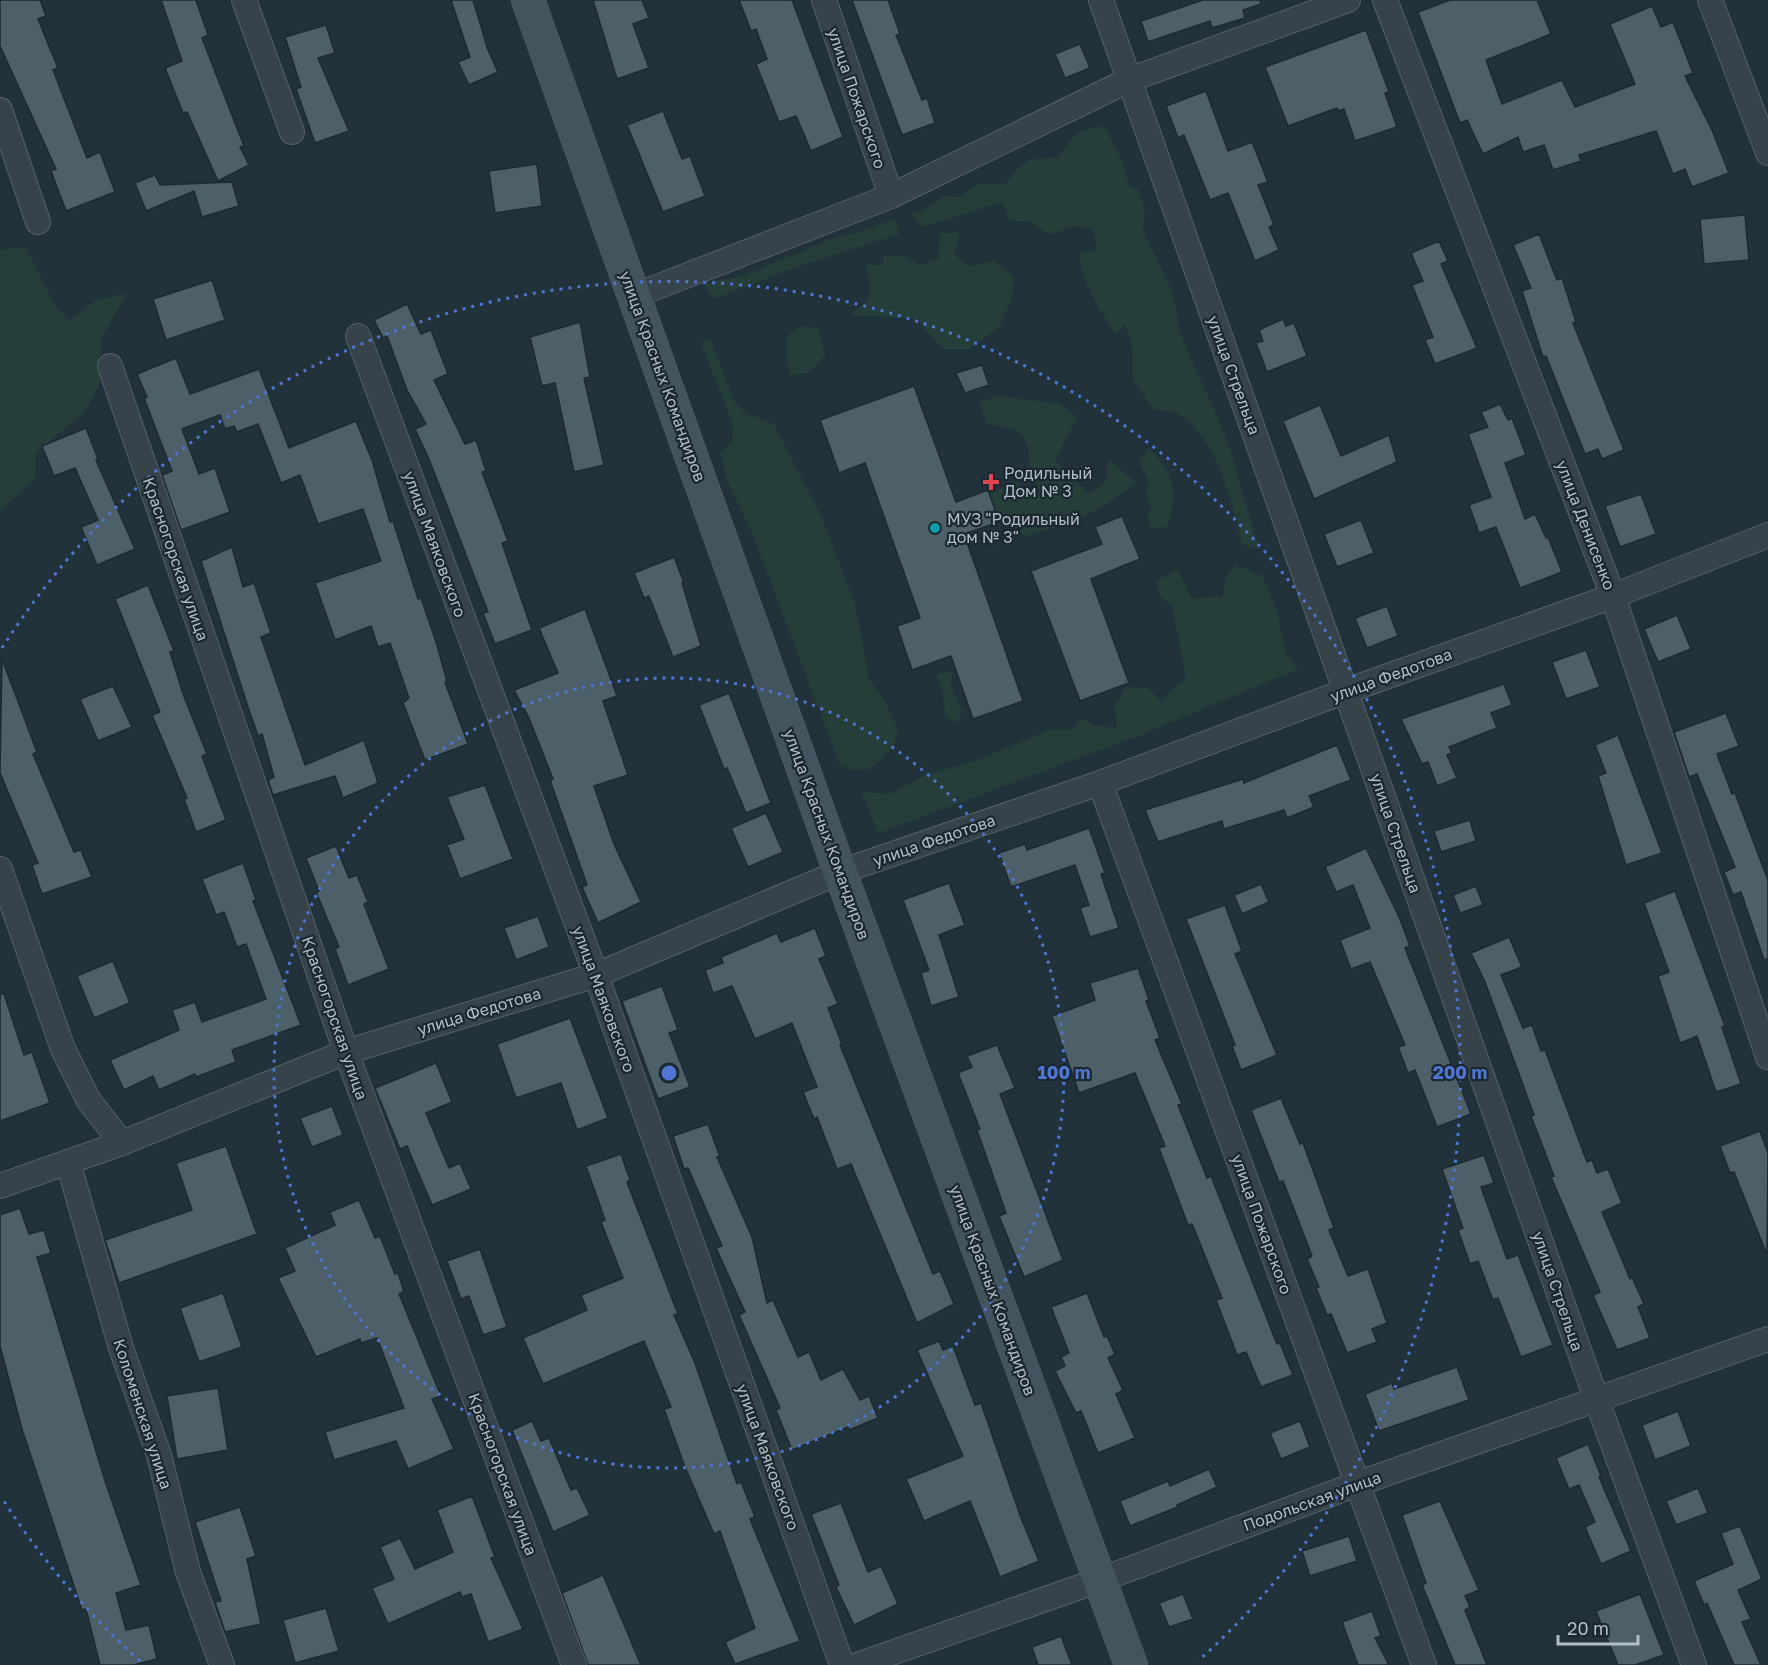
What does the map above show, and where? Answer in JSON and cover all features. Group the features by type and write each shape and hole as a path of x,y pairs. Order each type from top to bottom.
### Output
{"street":[{"path":"244,0 292,132"},
{"name":"улица Красных Командиров","path":"528,0 840,872 1131,1665"},
{"name":"улица Пожарского","path":"824,0 891,196"},
{"name":"улица Стрельца","path":"1101,0 1597,1401 1694,1665"},
{"path":"634,296 891,196 1129,80 1348,0"},
{"name":"улица Денисенко","path":"1385,0 1613,596 1768,1057"},
{"path":"1710,0 1768,153"},
{"path":"0,110 38,222"},
{"name":"улица Маяковского","path":"358,336 596,975 842,1665"},
{"name":"Красногорская улица","path":"110,366 346,1052 574,1665"},
{"name":"улица Федотова","path":"0,1186 122,1143 346,1052 596,975 840,872 1100,783 1346,691 1613,596 1768,535"},
{"name":"улица Пожарского","path":"1100,783 1424,1665"},
{"path":"0,869 63,1049 89,1101 122,1143"},
{"name":"Коломенская улица","path":"68,1162 121,1348 159,1455 188,1572 222,1665"},
{"name":"Подольская улица","path":"858,1665 1100,1580 1357,1484 1768,1339"}],"green space":[{"path":"1104,126 1122,161 1129,186 1138,189 1145,211 1143,230 1173,293 1180,333 1228,442 1259,549 1242,544 1222,474 1204,439 1177,413 1153,409 1133,380 1133,349 1125,324 1115,334 1083,275 1079,253 1097,250 1093,229 1072,226 1050,235 1028,221 1010,221 1002,202 923,227 910,214 922,212 944,196 959,197 976,185 1007,183 1017,169 1034,159 1058,158 1077,132"},
{"path":"895,218 899,234 788,270 714,299 702,283 743,276 833,238 866,230"},
{"path":"940,233 959,233 955,255 968,267 995,260 1014,278 1012,297 999,328 968,349 944,349 929,335 918,319 849,315 867,300 869,295 865,265 883,265 883,255 906,257 921,265 939,259"},
{"path":"26,247 55,306 69,320 97,300 127,293 101,339 99,386 85,412 35,453 35,479 0,511 0,250"},
{"path":"803,325 818,329 825,355 809,373 790,375 786,359 786,337"},
{"path":"710,339 735,403 746,413 774,424 822,518 855,604 869,679 885,701 898,730 893,748 871,769 853,770 840,765 752,533 726,478 720,453 733,441 732,422 701,343"},
{"path":"1000,396 1060,404 1077,417 1055,460 1088,493 1106,482 1108,459 1137,483 1113,500 1074,522 1025,536 1001,519 988,495 1017,480 1027,495 1044,497 1028,471 1029,447 1018,430 987,424 979,402"},
{"path":"1149,448 1165,467 1173,484 1173,503 1167,527 1151,528 1147,514 1152,508 1145,491 1149,481 1138,461"},
{"path":"1235,564 1262,576 1277,611 1285,652 1298,669 1141,735 879,833 861,792 891,794 923,776 975,761 1049,730 1073,730 1080,718 1094,725 1117,728 1115,705 1126,687 1148,688 1162,702 1174,687 1186,679 1172,606 1161,597 1155,581 1178,570 1191,598 1223,597 1226,577"},
{"path":"952,671 951,686 963,711 956,723 945,717 943,693 937,675"}],"building":[{"path":"0,0 40,0 46,16 38,19 58,68 53,70 87,158 100,152 115,192 66,211 51,171 56,169 0,46"},
{"path":"161,0 196,0 208,35 202,38 244,146 240,147 249,165 218,181 187,112 183,113 165,68 182,61"},
{"path":"451,0 473,0 488,50 498,72 469,85 458,62 470,57"},
{"path":"593,0 642,0 649,18 633,24 649,68 617,79"},
{"path":"739,0 792,0 843,137 811,151 796,116 779,122 756,64 767,59 756,29 751,31"},
{"path":"852,0 888,0 900,34 896,35 922,100 927,98 935,123 902,135"},
{"path":"1203,0 1260,0 1261,4 1243,10 1245,18 1212,28 1210,21 1148,42 1141,21"},
{"path":"1450,0 1537,0 1551,34 1486,60 1502,104 1562,80 1575,107 1635,84 1610,24 1652,6 1661,27 1673,22 1693,73 1685,76 1712,130 1729,173 1692,187 1685,169 1673,174 1656,131 1579,155 1581,161 1553,170 1544,145 1523,152 1518,137 1483,154 1467,120 1460,123 1418,12"},
{"path":"326,25 335,53 318,58 349,131 315,143 296,89 301,87 285,37"},
{"path":"1366,30 1389,92 1385,93 1397,127 1355,141 1344,109 1338,111 1337,108 1288,126 1265,67"},
{"path":"1080,44 1090,68 1065,78 1055,54"},
{"path":"1206,91 1228,151 1252,142 1268,182 1258,185 1274,225 1269,227 1279,250 1255,261 1228,193 1210,200 1184,135 1178,138 1166,106"},
{"path":"663,111 682,159 690,156 705,196 663,212 627,125"},
{"path":"537,164 542,206 495,213 489,171"},
{"path":"155,175 160,185 232,182 239,206 202,217 194,191 146,211 135,183"},
{"path":"1745,215 1749,260 1704,264 1700,219"},
{"path":"1539,234 1557,280 1562,278 1576,322 1573,323 1624,450 1602,459 1598,449 1585,454 1546,356 1543,357 1522,291 1531,288 1513,245"},
{"path":"1439,241 1448,261 1441,264 1477,348 1435,364 1425,340 1433,337 1412,285 1423,281 1411,253"},
{"path":"212,280 225,320 166,340 153,299"},
{"path":"407,304 421,334 431,330 448,374 434,380 465,444 476,440 486,471 482,472 508,541 502,543 532,630 495,644 483,613 488,612 429,459 415,429 426,424 407,390 387,336 383,338 374,320"},
{"path":"1283,319 1286,326 1294,323 1307,356 1267,372 1256,343 1263,341 1259,330"},
{"path":"580,322 590,377 584,378 604,465 574,472 555,383 542,386 530,337"},
{"path":"176,358 190,394 259,369 289,448 356,421 372,460 390,522 393,521 418,599 421,598 436,642 447,681 445,682 468,744 425,760 403,703 409,698 390,643 378,647 371,626 335,640 315,583 381,561 363,509 318,524 300,475 281,483 258,424 237,432 234,426 225,429 220,415 182,429 199,474 215,468 230,512 181,530 162,475 172,471 137,374"},
{"path":"982,365 989,385 965,393 956,373"},
{"name":"МУЗ \"Родильный дом № 3\"","path":"914,386 956,502 988,490 999,522 964,534 1023,701 973,719 951,656 912,670 897,626 920,618 865,463 839,473 820,420"},
{"path":"1500,404 1508,420 1512,418 1526,455 1505,463 1525,519 1535,514 1546,538 1548,537 1562,572 1520,588 1496,527 1479,533 1469,505 1491,497 1468,434 1488,427 1481,412"},
{"path":"1320,405 1341,456 1389,435 1397,462 1314,499 1283,421"},
{"path":"86,428 98,459 96,460 135,549 97,565 81,527 98,520 75,468 54,476 42,446"},
{"path":"1641,494 1656,534 1620,547 1605,506"},
{"path":"1122,516 1140,559 1091,579 1129,683 1080,701 1031,571 1102,544 1095,527"},
{"path":"1361,520 1374,553 1337,567 1324,534"},
{"path":"232,547 243,587 254,583 271,633 261,637 305,765 364,740 378,783 343,798 335,776 273,795 268,780 274,777 262,734 258,736 201,561"},
{"path":"674,557 684,583 682,583 701,646 673,657 649,596 644,598 634,573"},
{"path":"148,585 174,651 170,652 183,694 207,754 202,756 226,820 196,832 184,799 187,798 152,715 160,712 115,599"},
{"path":"1387,606 1398,636 1367,648 1355,618"},
{"path":"585,609 617,696 603,701 628,775 594,786 614,844 641,902 598,923 582,887 587,885 550,780 553,779 529,718 514,690 558,673 539,628"},
{"path":"1677,615 1691,649 1658,662 1644,629"},
{"path":"1586,650 1600,687 1566,699 1552,662"},
{"path":"2,659 37,752 33,754 74,852 81,850 92,877 42,894 32,865 38,863 0,773"},
{"path":"1504,684 1512,705 1491,713 1497,728 1449,747 1452,753 1447,755 1457,778 1437,786 1428,762 1422,764 1401,719"},
{"path":"113,686 132,727 98,741 80,699"},
{"path":"729,693 771,803 746,813 727,768 724,769 699,705"},
{"path":"1726,713 1739,746 1717,754 1732,794 1735,793 1768,880 1768,959 1764,960 1741,892 1733,895 1724,872 1735,867 1697,774 1689,777 1674,732"},
{"path":"1618,735 1662,853 1626,865 1598,776 1606,773 1595,745"},
{"path":"1337,745 1351,780 1309,796 1314,807 1287,818 1284,810 1224,829 1222,821 1158,842 1145,810 1243,779 1244,783"},
{"path":"485,785 513,859 460,879 447,845 464,839 447,797"},
{"path":"766,813 783,852 748,867 731,828"},
{"path":"1470,820 1476,841 1441,852 1434,831"},
{"path":"1089,828 1105,873 1101,874 1119,928 1090,937 1080,908 1089,905 1075,865 1011,887 999,853 1025,844 1027,850"},
{"path":"336,846 349,878 357,875 368,902 364,904 389,969 348,985 335,949 339,947 316,892 319,891 306,858"},
{"path":"1366,848 1399,917 1410,946 1405,948 1471,1114 1437,1127 1415,1070 1408,1073 1398,1047 1405,1045 1370,962 1351,969 1340,940 1370,928 1353,885 1336,892 1325,867"},
{"path":"243,863 256,900 253,901 301,1025 232,1050 236,1062 196,1077 195,1074 159,1090 153,1076 124,1090 110,1060 179,1030 172,1010 195,1002 202,1022 266,999 246,944 237,947 224,912 216,915 202,879"},
{"path":"949,883 965,925 939,935 959,997 931,1006 921,973 929,970 903,900"},
{"path":"1261,884 1269,902 1242,914 1234,895"},
{"path":"1476,886 1483,905 1460,913 1453,895"},
{"path":"1675,891 1725,1026 1722,1027 1741,1084 1716,1092 1697,1036 1680,1043 1658,976 1669,972 1644,903"},
{"path":"1225,905 1242,951 1235,954 1277,1055 1241,1070 1232,1046 1235,1045 1186,919"},
{"path":"538,916 549,947 516,960 504,928"},
{"path":"815,928 826,956 819,959 838,1004 828,1008 842,1044 840,1045 933,1274 940,1271 954,1304 917,1323 851,1164 837,1169 817,1117 814,1119 803,1092 817,1087 792,1023 755,1039 732,986 713,993 705,970 723,963 721,957 777,933 781,942"},
{"path":"1509,937 1522,967 1501,975 1523,1028 1532,1025 1541,1051 1545,1050 1587,1162 1592,1160 1597,1173 1608,1169 1622,1203 1602,1212 1630,1279 1632,1277 1644,1304 1638,1307 1650,1338 1617,1350 1593,1295 1600,1292 1551,1177 1554,1176 1531,1116 1534,1115 1485,982 1471,953"},
{"path":"113,961 130,1003 94,1018 77,976"},
{"path":"1138,968 1149,1000 1146,1001 1160,1038 1155,1040 1182,1104 1178,1105 1207,1178 1211,1176 1277,1344 1280,1343 1293,1375 1261,1387 1246,1352 1237,1355 1216,1300 1222,1298 1192,1224 1188,1225 1159,1148 1165,1146 1135,1073 1079,1093 1052,1016 1095,1000 1090,983"},
{"path":"662,986 678,1030 669,1033 690,1087 658,1099 622,1001"},
{"path":"0,994 4,994 24,1055 32,1052 50,1103 0,1121"},
{"path":"570,1018 608,1118 577,1130 561,1083 516,1098 497,1044"},
{"path":"997,1045 1015,1088 1000,1094 1063,1260 1024,1277 999,1216 1006,1213 977,1130 980,1129 958,1073 972,1067 967,1056"},
{"path":"436,1063 452,1102 426,1113 449,1168 460,1163 471,1189 432,1205 407,1146 400,1149 375,1088"},
{"path":"1281,1098 1300,1144 1303,1143 1334,1228 1329,1230 1348,1276 1368,1269 1387,1323 1372,1329 1377,1342 1347,1353 1331,1314 1327,1315 1316,1288 1319,1287 1307,1259 1312,1256 1283,1181 1279,1182 1251,1110"},
{"path":"332,1106 343,1135 312,1147 300,1118"},
{"path":"708,1124 720,1157 717,1157 752,1237 767,1303 773,1300 798,1357 809,1352 821,1380 843,1369 860,1400 869,1396 878,1418 849,1430 848,1427 792,1450 776,1410 780,1408 739,1315 745,1312 716,1248 722,1246 688,1168 684,1169 673,1136"},
{"path":"1760,1131 1768,1153 1767,1255 1734,1172 1730,1173 1720,1146"},
{"path":"226,1146 257,1234 119,1283 105,1240 192,1210 176,1163"},
{"path":"621,1154 630,1180 627,1182 678,1314 674,1315 695,1363 737,1484 741,1482 755,1517 750,1519 800,1641 735,1664 725,1642 755,1628 720,1531 714,1534 685,1467 664,1409 671,1407 644,1341 543,1384 523,1338 587,1310 581,1295 623,1278 601,1222 605,1220 586,1166"},
{"path":"1484,1155 1494,1183 1481,1187 1507,1259 1518,1255 1553,1345 1521,1357 1498,1298 1493,1300 1478,1261 1470,1264 1458,1230 1463,1228 1442,1169"},
{"path":"359,1200 375,1238 380,1236 395,1274 398,1273 404,1292 399,1294 441,1396 432,1399 454,1449 408,1469 396,1441 334,1460 325,1432 404,1408 377,1338 361,1343 360,1339 316,1357 278,1278 295,1271 285,1248 335,1225 330,1212"},
{"path":"20,1208 29,1234 44,1230 51,1253 37,1257 106,1484 141,1585 116,1593 126,1630 149,1625 157,1659 133,1665 100,1665 86,1609 82,1610 22,1429 0,1346 0,1215"},
{"path":"480,1249 507,1327 483,1335 469,1296 461,1299 447,1261"},
{"path":"223,1293 242,1347 199,1362 180,1308"},
{"path":"1087,1293 1104,1337 1107,1336 1115,1354 1108,1358 1123,1390 1116,1394 1135,1438 1098,1453 1081,1411 1076,1413 1055,1371 1065,1366 1061,1357 1069,1353 1051,1307"},
{"path":"939,1341 943,1350 953,1346 975,1405 981,1403 1021,1518 1039,1561 1000,1577 970,1501 924,1521 906,1479 963,1456 917,1350"},
{"path":"1457,1367 1469,1400 1379,1431 1365,1394 1392,1383 1394,1389"},
{"path":"218,1388 228,1450 177,1459 167,1396"},
{"path":"1678,1411 1691,1446 1655,1460 1642,1425"},
{"path":"532,1421 541,1441 549,1438 571,1490 577,1488 590,1515 553,1532 512,1430"},
{"path":"1300,1421 1310,1447 1281,1459 1270,1433"},
{"path":"1588,1444 1601,1476 1599,1477 1631,1551 1601,1564 1585,1527 1595,1522 1579,1485 1569,1489 1556,1458"},
{"path":"1209,1469 1217,1487 1177,1505 1178,1507 1130,1526 1120,1501 1168,1481 1170,1486"},
{"path":"1698,1488 1708,1513 1676,1525 1666,1501"},
{"path":"472,1496 495,1557 491,1558 523,1629 488,1642 471,1594 462,1597 460,1592 388,1624 372,1588 394,1579 380,1547 400,1538 415,1569 453,1552 437,1510"},
{"path":"1440,1501 1479,1590 1465,1596 1470,1607 1465,1610 1487,1665 1455,1665 1422,1585 1426,1583 1402,1515"},
{"path":"841,1503 868,1572 881,1566 898,1604 854,1625 836,1587 839,1585 811,1514"},
{"path":"240,1507 256,1556 247,1559 261,1624 225,1632 215,1602 221,1601 195,1522"},
{"path":"1740,1526 1762,1579 1738,1590 1751,1619 1742,1622 1761,1665 1734,1665 1707,1603 1704,1605 1694,1581 1733,1564 1721,1533"},
{"path":"1349,1536 1357,1561 1310,1576 1302,1551"},
{"path":"603,1575 641,1665 588,1665 562,1593"},
{"path":"1183,1594 1193,1619 1169,1627 1159,1603"},
{"path":"1640,1594 1664,1655 1635,1665 1618,1665 1596,1611"},
{"path":"326,1608 339,1651 295,1663 283,1620"},
{"path":"1372,1611 1381,1636 1375,1638 1389,1665 1358,1665 1342,1622"},
{"path":"1061,1636 1072,1665 1038,1665 1032,1647"}],"place":[{"name":"Родильный Дом № 3","path":"991,482"},
{"name":"МУЗ \"Родильный дом № 3\"","path":"935,528"}]}
